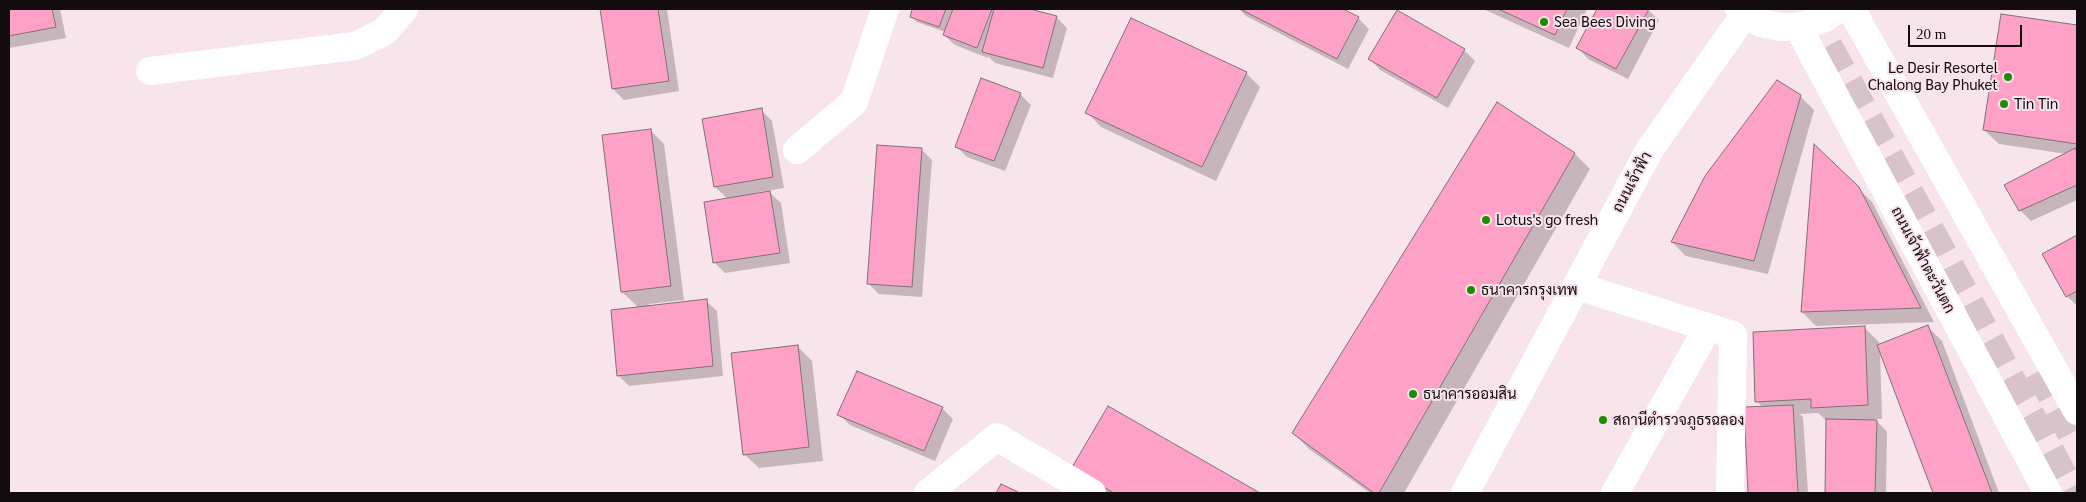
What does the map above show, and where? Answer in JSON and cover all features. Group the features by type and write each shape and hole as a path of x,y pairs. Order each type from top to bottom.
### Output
{"main road":[{"path":"150,71 355,46 385,31 404,9"},
{"path":"797,150 854,102 885,9"},
{"path":"1742,11 1761,23 1780,27 1798,27 1825,18 1838,9"},
{"path":"1851,9 2077,411"},
{"name":"ถนนเจ้าฟ้า","path":"1465,493 1650,149 1742,11"},
{"name":"ถนนเจ้าฟ้าตะวันตก","path":"1798,27 2048,493"},
{"path":"1577,286 1733,335 1730,493"},
{"path":"1615,493 1708,327"},
{"path":"928,493 997,437 1092,493"}],"building":[{"path":"9,9 52,9 56,27 9,36"},
{"path":"600,9 658,9 669,81 612,89"},
{"path":"912,9 946,9 939,27 910,17"},
{"path":"953,9 992,9 977,48 943,35"},
{"path":"994,9 1030,9 1057,16 1043,68 982,52"},
{"path":"1240,9 1343,9 1359,17 1337,59"},
{"name":"Sea Bees Diving","path":"1498,9 1567,9 1555,35"},
{"path":"1597,9 1649,9 1616,69 1576,48"},
{"path":"1397,10 1465,49 1437,98 1368,59"},
{"path":"2001,14 2077,25 2077,144 1983,130"},
{"path":"1131,18 1247,72 1202,167 1085,113"},
{"path":"981,78 1021,93 994,161 955,147"},
{"path":"1777,80 1801,95 1754,261 1671,242 1705,176"},
{"path":"1497,102 1575,153 1379,493 1374,493 1292,433"},
{"path":"762,108 773,177 714,187 702,119"},
{"path":"651,129 671,286 621,292 602,135"},
{"path":"1814,144 1859,187 1921,308 1801,312"},
{"path":"877,145 922,148 912,287 867,284"},
{"path":"2075,148 2077,152 2077,185 2019,211 2004,185"},
{"path":"770,191 780,253 713,263 704,202"},
{"path":"2077,235 2077,291 2066,297 2042,254"},
{"path":"707,299 713,366 617,376 611,310"},
{"path":"1928,325 1992,493 1933,493 1877,345"},
{"path":"1865,326 1868,405 1811,408 1811,399 1755,402 1753,332"},
{"path":"798,345 809,447 743,455 731,353"},
{"path":"857,371 943,407 924,451 837,415"},
{"path":"1793,405 1798,493 1748,493 1744,407"},
{"path":"1108,406 1260,493 1114,493 1071,469"},
{"path":"1826,419 1877,420 1875,493 1825,493"},
{"path":"1001,484 1020,493 996,493"}],"tunnel":[{"path":"1808,9 2073,493"},
{"path":"2039,371 2077,445"}],"place":[{"name":"Sea Bees Diving","path":"1544,22"},
{"name":"Le Desir Resortel Chalong Bay Phuket","path":"2008,77"},
{"name":"Tin Tin","path":"2004,104"},
{"name":"Lotus's go fresh","path":"1486,220"},
{"name":"ธนาคารกรุงเทพ","path":"1471,290"},
{"name":"ธนาคารออมสิน","path":"1413,394"},
{"name":"สถานีตำรวจภูธรฉลอง","path":"1603,420"}]}
